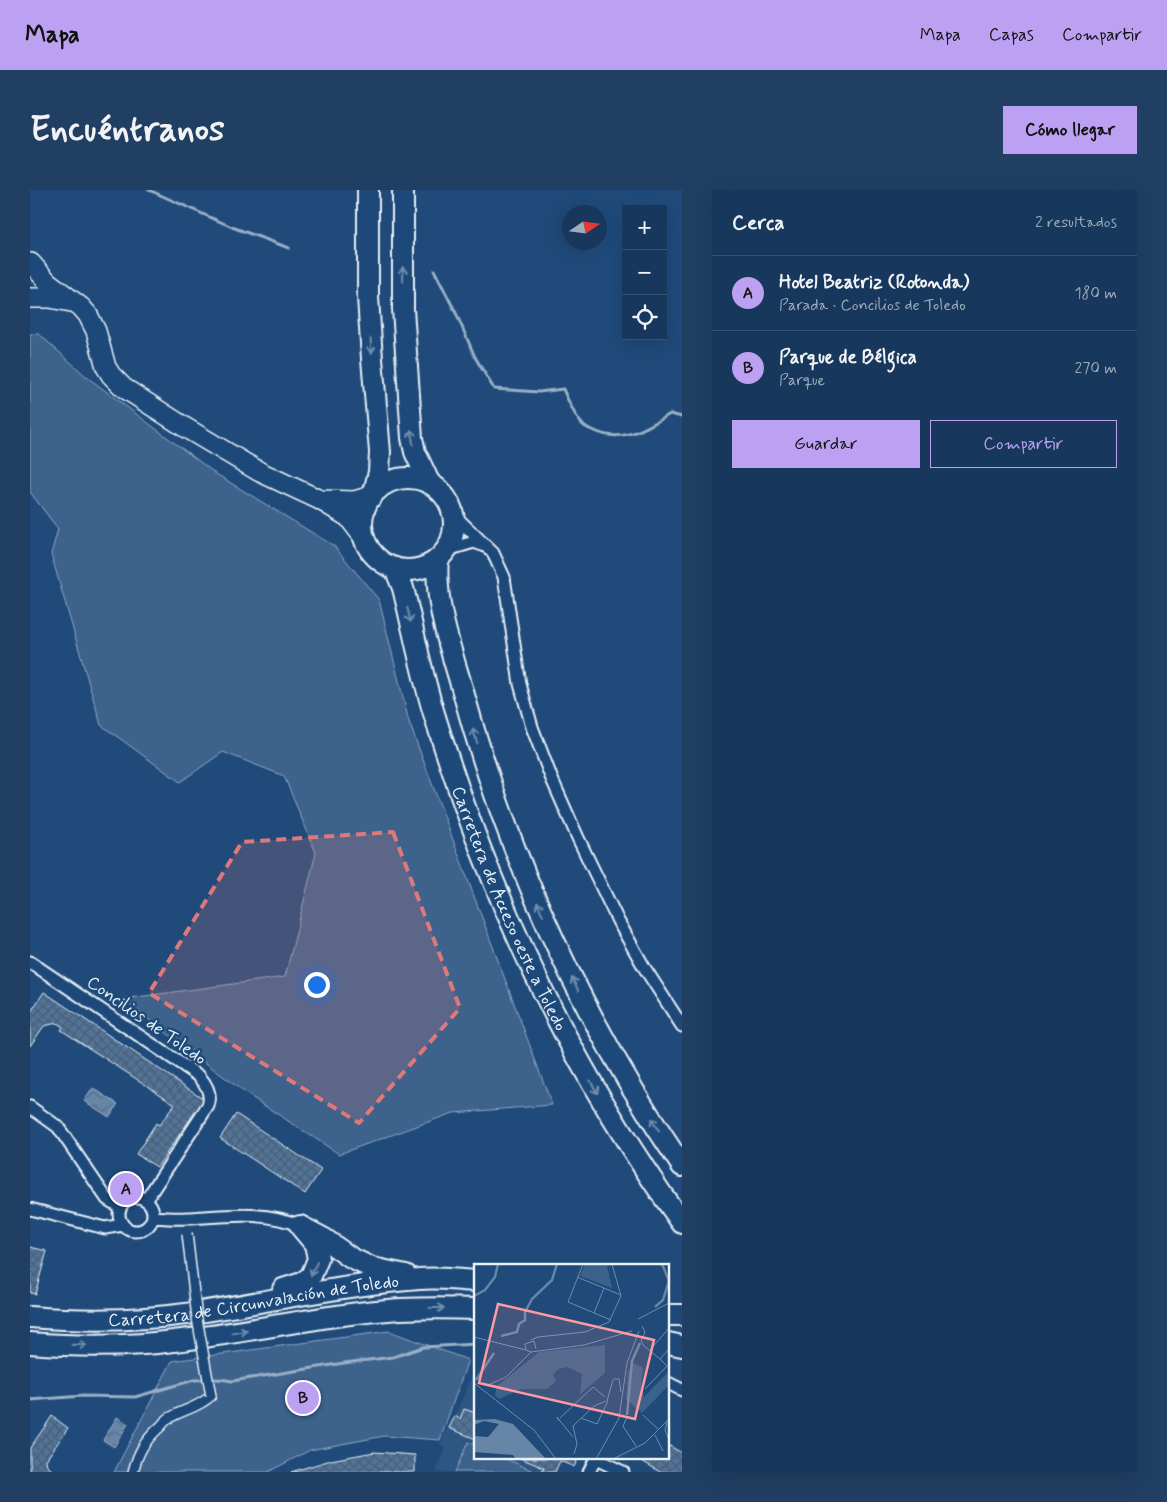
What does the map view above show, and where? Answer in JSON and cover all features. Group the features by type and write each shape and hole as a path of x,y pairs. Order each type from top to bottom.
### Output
{"highway":[{"path":"368,190 368,297 380,452 373,494"},
{"path":"403,190 403,309 412,438 415,452 429,482"},
{"path":"442,554 430,565 413,570 395,568 382,562 371,552 364,539 362,528 366,506 373,494 383,485 394,480 417,478 429,482 445,495 454,515"},
{"name":"Carretera de Acceso oeste a Toledo","path":"454,515 452,539 442,554 437,594 470,720 490,783 522,867 560,953 636,1095 682,1166"},
{"name":"Carretera de Acceso oeste a Toledo","path":"395,568 403,588 430,701 449,760 467,815 506,912 532,970 603,1104 682,1224"},
{"path":"300,1226 372,1268 420,1279"},
{"path":"217,1308 248,1296 288,1288 302,1283 311,1276 318,1259 317,1252 314,1244 300,1226"},
{"name":"Carretera de Circunvalación de Toledo","path":"30,1317 58,1320 126,1319 187,1314 341,1288 420,1279 474,1281"},
{"name":"Carretera de Circunvalación de Toledo","path":"30,1343 86,1346 180,1341 332,1317 398,1309 474,1309"}],"main road":[{"path":"30,262 34,272 34,281 30,291"},
{"path":"30,262 48,282 81,307 93,323 106,367 124,388 260,472 320,500 348,517 364,539"},
{"path":"30,298 50,298 74,302"},
{"path":"320,500 354,501 373,494"}],"street":[{"path":"454,515 493,553 504,577 520,684 532,726 551,777 618,921 644,967 682,1026"},
{"path":"442,554 474,542 485,546"},
{"name":"Concilios de Toledo","path":"30,962 199,1076 205,1083 210,1096 208,1106 146,1200"},
{"path":"30,1107 58,1126 108,1199 120,1207"},
{"path":"134,1197 146,1200 152,1207 153,1217 148,1227 138,1231 127,1229 119,1216 120,1207 128,1198 134,1197"},
{"path":"30,1209 106,1228 123,1225"},
{"path":"153,1217 186,1218 253,1215 279,1218 300,1226"},
{"path":"132,1472 145,1440 171,1416 201,1405 211,1396 197,1318 187,1234"},
{"path":"670,1384 682,1390"},
{"path":"589,1472 595,1460"},
{"path":"600,1460 623,1472"}],"highlighted area":[{"path":"393,832 460,1008 359,1123 149,993 242,842"}],"shaded area":[{"path":"30,334 39,334 87,377 216,474 334,546 379,600 409,722 552,1105 453,1113 339,1154 245,1093 122,999 285,977 316,853 284,776 223,752 180,782 101,725 51,554 58,529 30,492"},
{"path":"389,1331 468,1360 440,1440 384,1436 310,1450 268,1472 114,1472 172,1361"},
{"path":"474,1370 474,1460 577,1460 574,1467 560,1461 555,1472 436,1472 446,1448 440,1444 448,1426 450,1427"},
{"path":"468,1442 474,1445 474,1460 508,1460 533,1471 532,1472 455,1472"}],"water":[{"path":"93,1088 118,1104 109,1117 84,1101"},
{"path":"117,1417 128,1424 114,1447 103,1440"}],"building":[{"path":"44,992 204,1099 157,1167 136,1154 156,1123 159,1125 175,1104 61,1030 63,1027 57,1023 44,1026 30,1046 30,1013"},
{"path":"236,1114 321,1170 305,1194 220,1138"},
{"path":"30,1247 47,1251 35,1294 30,1293"},
{"path":"464,1409 474,1412 474,1438 449,1428 455,1416 460,1419"},
{"path":"52,1416 68,1428 46,1460 47,1466 55,1472 30,1472 30,1448"},
{"path":"670,1446 682,1453 682,1472 660,1472 640,1460 670,1460"},
{"path":"374,1452 415,1455 415,1472 291,1472 331,1460"},
{"path":"525,1460 577,1460 574,1467 560,1461 555,1472 542,1472 544,1468"}],"waterway":[{"path":"149,190 232,227 289,248"},
{"path":"434,270 456,313 475,357 494,389 539,392 563,389 581,423 605,435 615,436 634,433 670,414 682,417"},
{"path":"30,1400 83,1396 135,1397 194,1380 220,1379 232,1381 393,1357 423,1347 474,1344"}],"place":[{"name":"Hotel Beatriz (Rotonda)","path":"126,1189"},
{"name":"Parque de Bélgica","path":"303,1398"}]}
